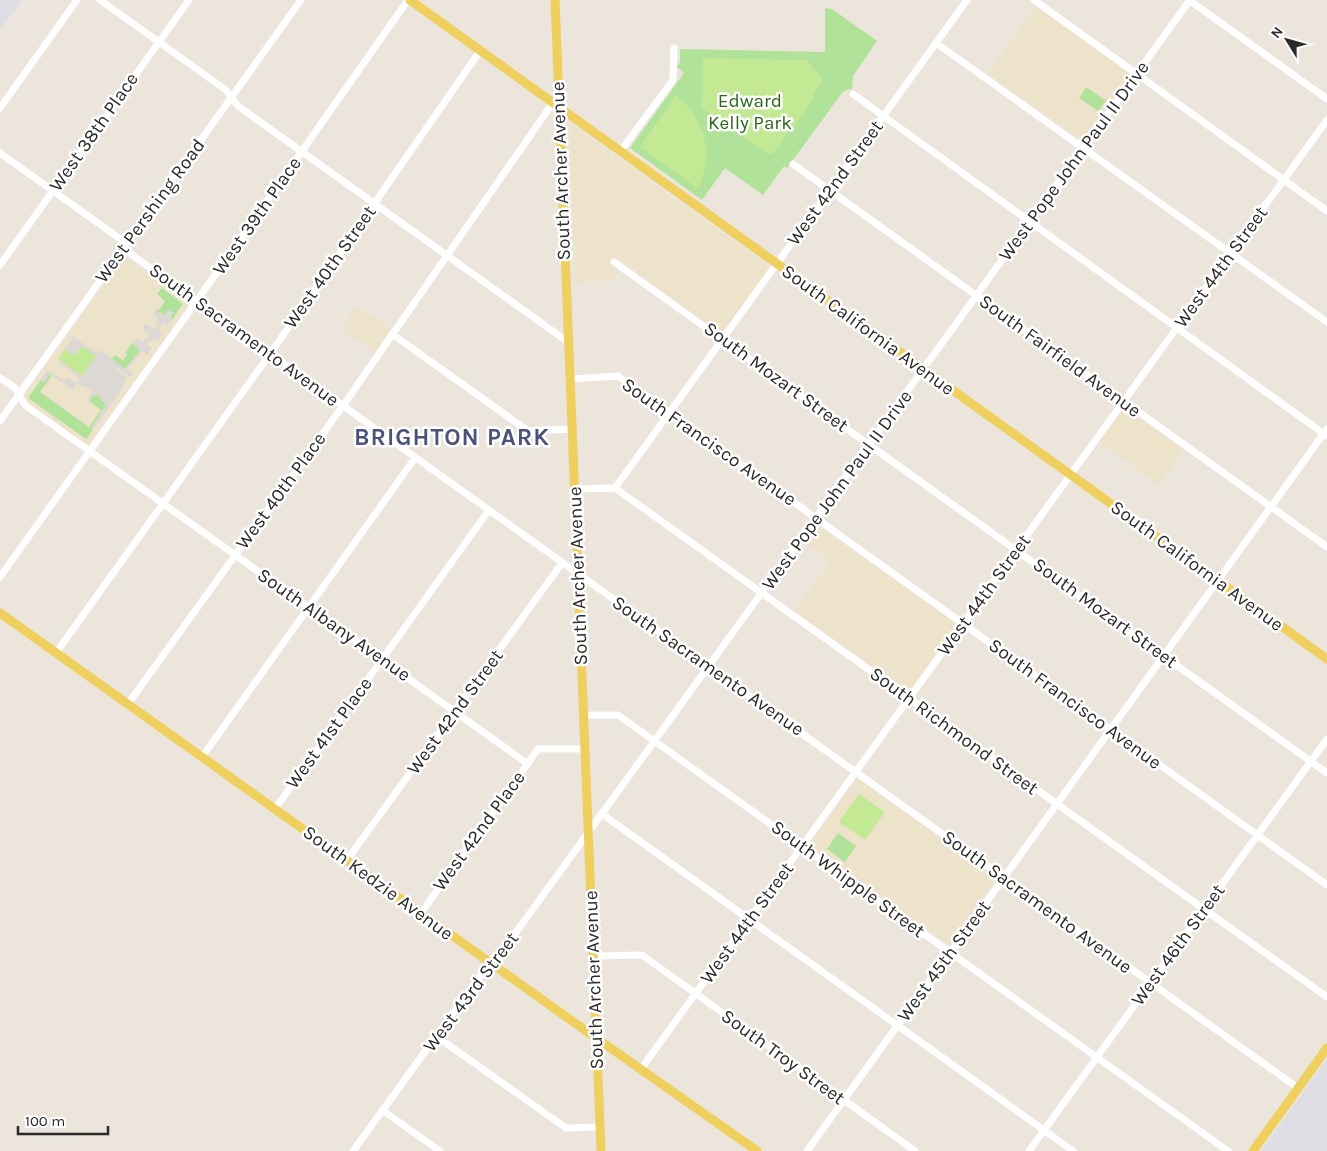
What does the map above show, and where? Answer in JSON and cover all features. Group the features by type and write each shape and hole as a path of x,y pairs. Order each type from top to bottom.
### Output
{"main road":[{"name":"South California Avenue","path":"410,0 1327,659"},
{"name":"South Archer Avenue","path":"555,0 556,106 579,575 601,1151"},
{"name":"South Kedzie Avenue","path":"0,613 757,1151"},
{"path":"1252,1151 1327,1048"}],"street":[{"path":"0,108 77,0"},
{"path":"100,0 226,90 238,106 568,342"},
{"name":"West 38th Place","path":"0,265 189,0"},
{"name":"West Pershing Road","path":"0,421 301,0"},
{"name":"West 39th Place","path":"0,577 410,0"},
{"name":"West 42nd Street","path":"615,488 967,0"},
{"path":"1034,0 1327,211"},
{"path":"1190,0 1327,100"},
{"name":"West Pope John Paul II Drive","path":"588,833 1190,0"},
{"path":"936,43 1327,322"},
{"path":"620,152 673,80 674,48"},
{"name":"West 40th Street","path":"56,653 270,354 480,51"},
{"path":"853,94 1326,433"},
{"name":"West 40th Place","path":"128,704 342,406 447,255 556,106"},
{"name":"West 44th Street","path":"641,1069 1327,120"},
{"name":"South Sacramento Avenue","path":"0,153 119,238 132,255 196,302 709,666 1298,1088"},
{"name":"South Fairfield Avenue","path":"793,164 1327,547"},
{"name":"South Mozart Street","path":"614,262 1327,773"},
{"path":"392,334 528,430 572,429"},
{"name":"South Francisco Avenue","path":"570,378 618,376 1327,885"},
{"name":"South Albany Avenue","path":"0,378 14,388 25,406 528,764"},
{"name":"West 45th Street","path":"807,1151 1326,433"},
{"path":"202,756 415,458"},
{"path":"574,489 615,488"},
{"name":"South Richmond Street","path":"615,488 1327,997"},
{"name":"West 41st Place","path":"275,809 488,510"},
{"name":"West 42nd Street","path":"347,860 562,563"},
{"name":"South Whipple Street","path":"584,715 618,715 1228,1151"},
{"name":"West 46th Street","path":"1029,1151 1327,739"},
{"name":"West 42nd Place","path":"421,913 538,749 585,749"},
{"path":"602,814 1073,1151"},
{"name":"West 43rd Street","path":"353,1151 485,969 498,958 588,833"},
{"name":"South Troy Street","path":"593,956 642,956 915,1151"},
{"path":"436,1036 566,1128 600,1127"},
{"path":"382,1110 440,1151"}],"shaded area":[{"path":"0,0 22,0 0,30"},
{"path":"1036,6 1132,75 1083,142 987,73"},
{"path":"569,123 770,267 722,334 614,256 615,280 575,283"},
{"path":"124,256 190,303 88,446 22,399"},
{"path":"357,305 391,328 374,352 341,329"},
{"path":"156,310 164,315 168,310 174,313 170,318 172,320 167,326 163,323 160,326 161,328 158,332 162,334 157,341 154,338 149,342 147,345 152,348 147,355 142,351 127,369 133,374 131,377 116,367 116,371 126,376 122,389 93,430 91,428 106,405 98,395 88,400 93,390 77,384 73,390 50,374 44,382 41,380 48,370 64,380 67,377 75,383 80,379 60,364 58,359 82,376 96,356 82,346 75,356 65,349 72,336 98,354 101,350 125,369 140,350 132,343 136,338 142,342 150,335 142,329 146,324 154,329 157,325 155,323 158,319 153,314"},
{"path":"1124,407 1183,451 1159,485 1099,442"},
{"path":"816,525 958,625 909,692 794,611 830,561 804,542"},
{"path":"857,778 996,878 949,945 809,845"},
{"path":"1327,1059 1327,1151 1261,1151"}],"green space":[{"name":"Edward Kelly Park","path":"825,8 832,9 877,41 853,76 852,89 845,90 842,93 787,168 784,166 763,195 725,168 702,200 630,148 684,73 677,67 680,62 680,49 825,52"},
{"path":"703,58 807,60 822,79 805,112 772,154 770,154 702,108"},
{"path":"1086,87 1106,101 1098,111 1079,98"},
{"path":"676,95 694,115 704,138 706,163 697,188 640,147"},
{"path":"162,288 183,304 172,320 170,318 173,313 168,310 164,315 156,310 160,309 165,301 157,294"},
{"path":"132,343 141,350 125,369 112,359 115,355 123,360 127,355 125,353"},
{"path":"82,346 96,356 82,376 58,359 65,349 75,356"},
{"path":"50,374 52,375 40,392 89,427 101,410 89,401 93,396 98,395 106,405 86,439 28,398 41,380 44,382"},
{"path":"859,794 885,812 865,840 839,822"},
{"path":"838,833 856,846 845,862 827,849"}],"district":[{"name":"BRIGHTON PARK","path":"452,437"}]}
